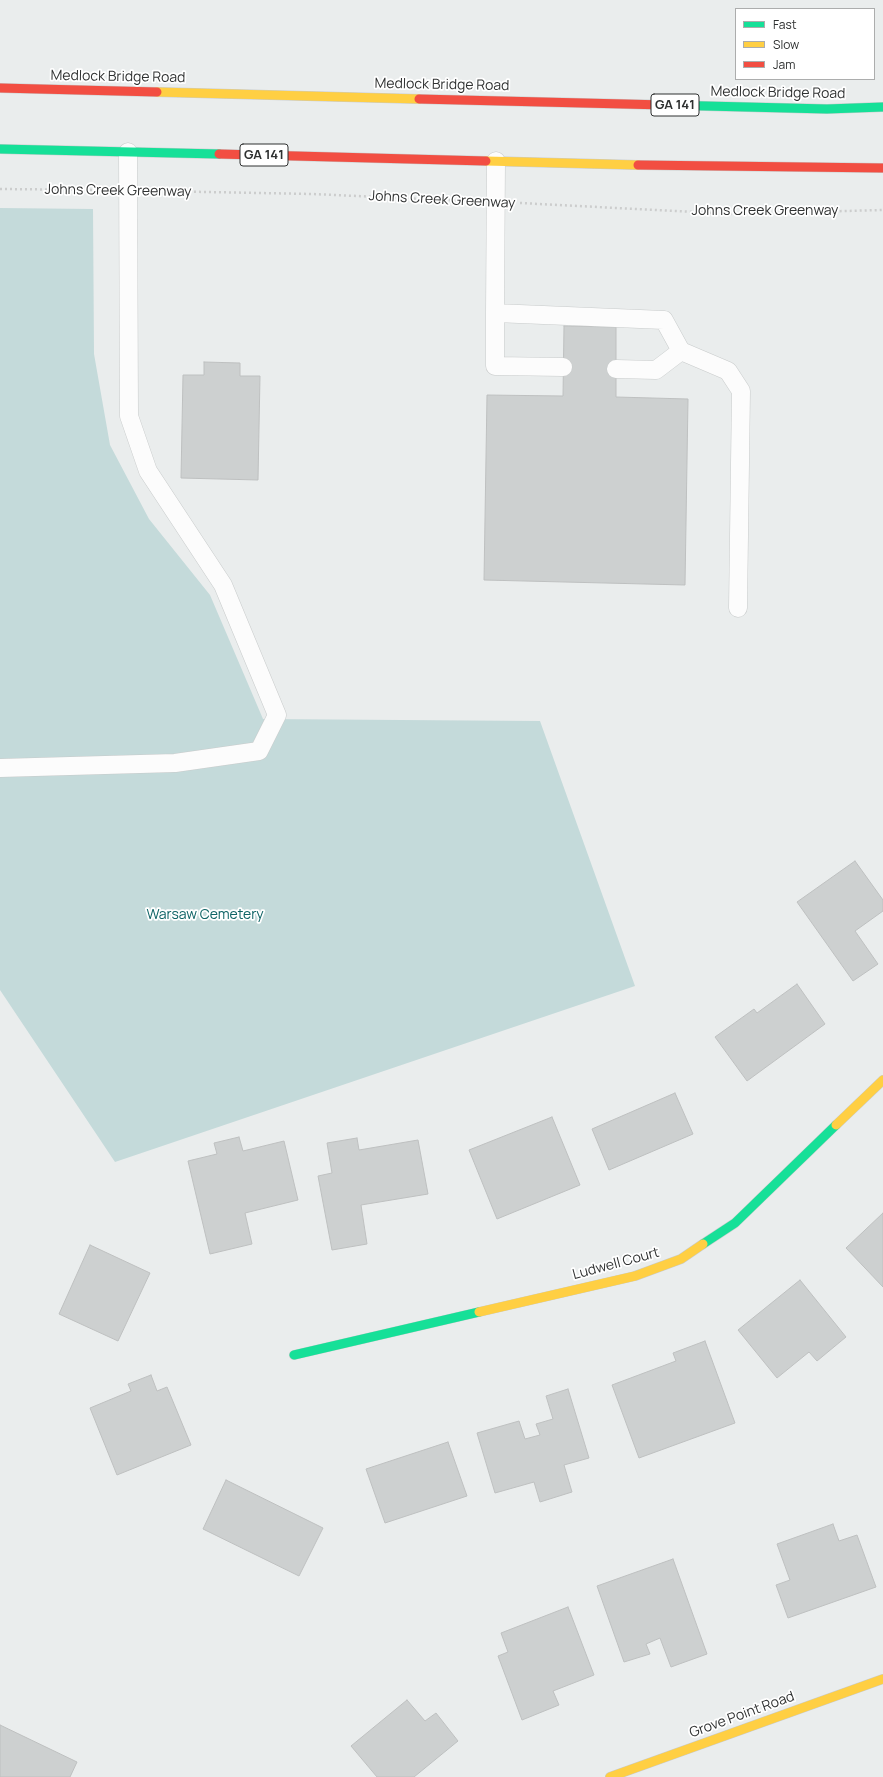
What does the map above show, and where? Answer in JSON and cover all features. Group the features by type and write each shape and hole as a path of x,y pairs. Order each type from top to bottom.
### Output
{"main road":[{"name":"Medlock Bridge Road","path":"0,88 827,109 883,107"},
{"name":"GA 141","path":"0,149 725,167 883,168"},
{"name":"Ludwell Court","path":"294,1355 635,1276 681,1259 735,1223 883,1080"},
{"name":"Grove Point Road","path":"610,1777 883,1679"}],"lane":[{"path":"0,768 175,763 259,751 277,715 223,585 148,471 129,416 128,152"},
{"path":"496,161 495,366 563,366"},
{"path":"495,314 664,320 681,351 728,371 741,391 738,608"},
{"path":"616,369 656,370 681,351"}],"path":[{"name":"Johns Creek Greenway","path":"0,189 312,194 733,214 883,210"}],"green space":[{"name":"Warsaw Cemetery","path":"0,208 93,209 94,354 110,445 149,519 210,595 263,719 540,721 635,986 115,1162 0,990"}],"building":[{"path":"564,326 616,327 616,397 688,399 685,585 484,580 487,395 563,396"},
{"path":"204,362 240,363 240,376 260,376 258,480 181,478 183,375 204,375"},
{"path":"855,861 883,900 883,911 855,931 878,964 853,981 797,902"},
{"path":"797,984 825,1024 747,1081 715,1037 754,1009 757,1013"},
{"path":"675,1093 693,1134 609,1170 592,1129"},
{"path":"552,1117 580,1185 497,1219 469,1150"},
{"path":"239,1137 243,1151 284,1141 298,1200 245,1213 252,1244 210,1254 188,1161 217,1154 214,1143"},
{"path":"357,1138 359,1150 418,1140 428,1194 361,1205 367,1244 332,1250 318,1176 332,1173 327,1143"},
{"path":"883,1213 883,1287 846,1248"},
{"path":"90,1245 150,1273 118,1341 59,1314"},
{"path":"800,1280 846,1337 817,1361 809,1352 777,1378 738,1330"},
{"path":"705,1341 735,1423 639,1458 612,1385 676,1361 673,1353"},
{"path":"151,1375 157,1391 167,1387 191,1445 117,1475 90,1408 131,1391 128,1384"},
{"path":"568,1389 589,1458 564,1465 572,1492 540,1502 534,1482 495,1493 477,1433 519,1421 525,1439 540,1435 536,1424 553,1419 546,1396"},
{"path":"448,1442 467,1496 385,1523 366,1469"},
{"path":"226,1480 323,1528 299,1576 203,1529"},
{"path":"833,1524 839,1541 857,1535 876,1587 788,1618 776,1585 790,1580 777,1544"},
{"path":"673,1559 707,1654 671,1667 660,1638 646,1644 650,1654 624,1662 597,1586"},
{"path":"568,1607 594,1675 553,1691 559,1705 522,1720 498,1656 508,1652 501,1633"},
{"path":"407,1700 425,1721 436,1713 458,1741 414,1777 377,1777 351,1746"},
{"path":"0,1725 77,1762 70,1777 0,1777"}],"traffic: fast":[{"path":"665,105 827,109 883,107"},
{"path":"0,149 219,154"},
{"path":"703,1244 735,1223 836,1125"},
{"path":"294,1355 479,1312"}],"traffic: slow":[{"path":"157,92 419,99"},
{"path":"486,161 638,165"},
{"path":"836,1125 883,1080"},
{"path":"479,1312 635,1276 681,1259 703,1244"},
{"path":"610,1777 883,1679"}],"traffic: jam":[{"path":"0,88 157,92"},
{"path":"419,99 665,105"},
{"path":"219,154 486,161"},
{"path":"638,165 883,168"}]}
